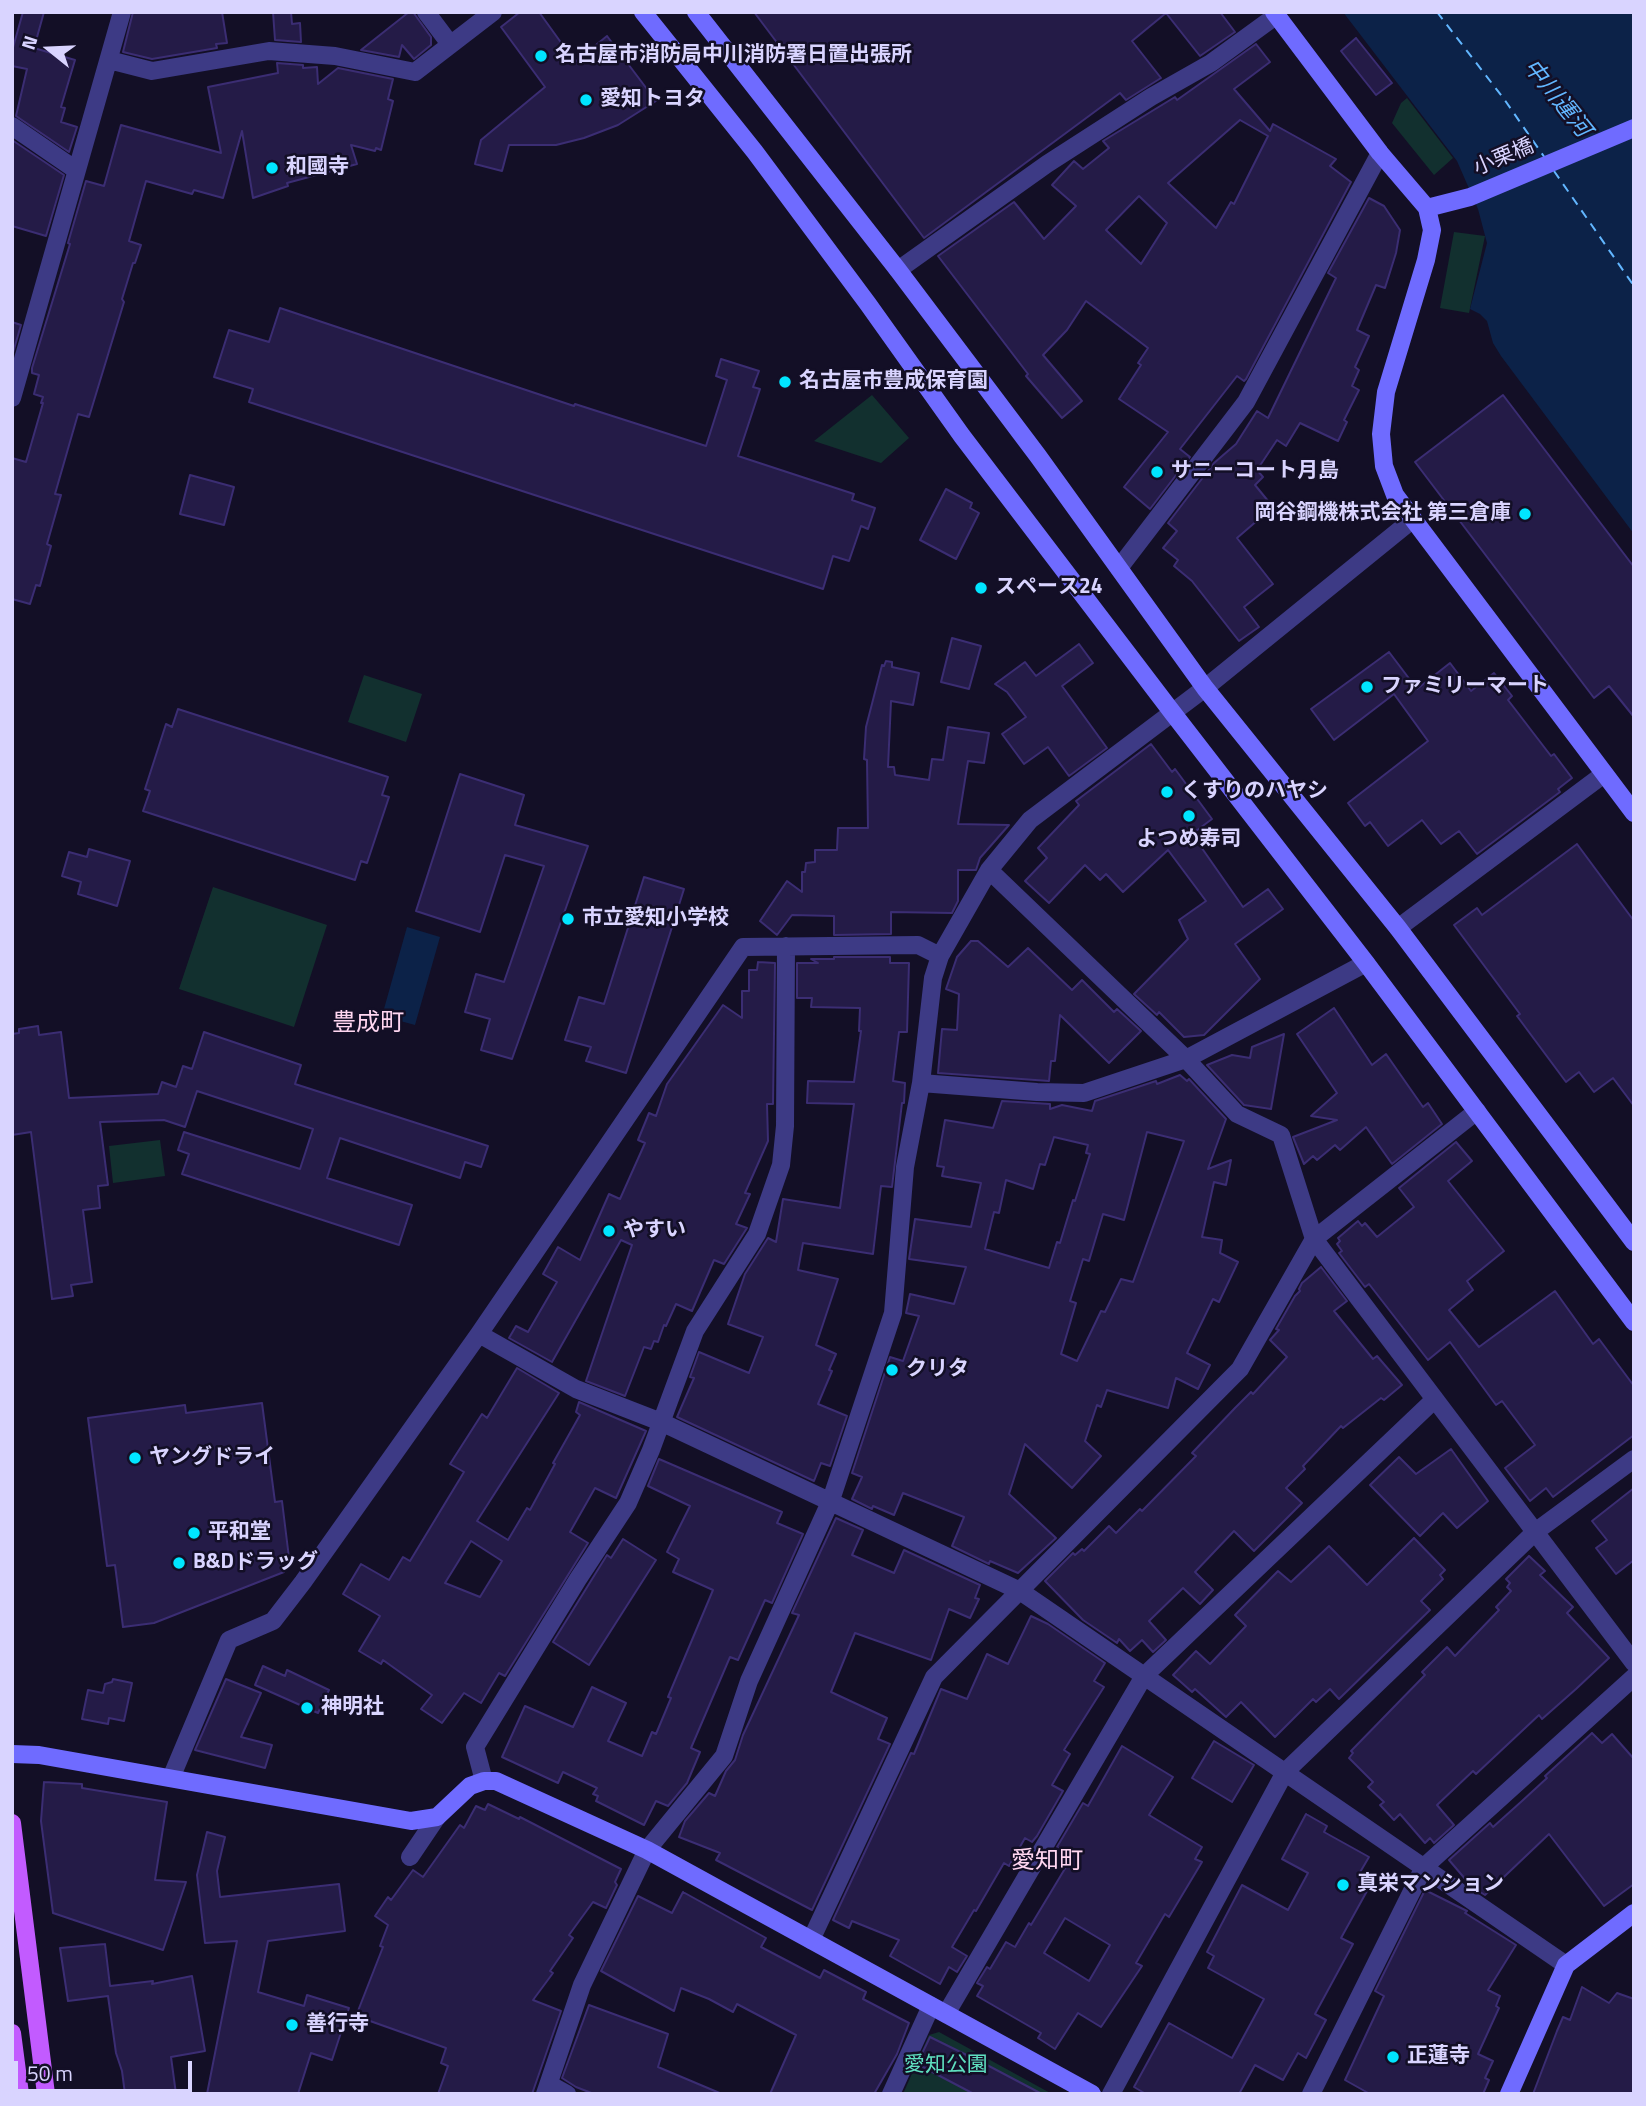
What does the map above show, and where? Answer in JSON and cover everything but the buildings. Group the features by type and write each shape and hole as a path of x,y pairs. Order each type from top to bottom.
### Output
{"main road":[{"path":"12,1822 46,2094"},
{"path":"12,2033 20,2094"}],"street":[{"path":"12,398 122,12"},
{"path":"426,12 450,44"},
{"path":"108,60 152,71 269,51 335,56 415,72 493,12"},
{"path":"643,12 755,152 962,436 1366,963 1634,1322"},
{"path":"695,12 898,270 1038,456 1205,688 1398,928 1634,1242"},
{"path":"898,270 1048,164 1151,97 1211,63 1275,14 1380,152 1427,208 1432,230 1426,260 1386,392 1381,434 1384,466 1395,495 1634,813"},
{"path":"12,126 76,170"},
{"name":"小栗橋","path":"1427,208 1470,197 1634,128"},
{"path":"1119,568 1246,402 1380,152"},
{"path":"567,2094 547,2089 582,1985 647,1850 724,1756 749,1681 831,1500 893,1313 905,1167 921,1083 933,978 940,956 989,870 1030,820 1205,688 1412,520"},
{"path":"1398,928 1604,774"},
{"path":"989,870 1186,1059 1237,1114 1281,1135 1314,1239 1634,1663"},
{"path":"171,1778 229,1640 272,1621 303,1582 479,1334 743,947 918,945 940,956"},
{"path":"484,1781 475,1747 628,1503 695,1331 757,1234 780,1165 785,1126 786,946"},
{"path":"921,1083 1084,1093 1186,1059 1366,963"},
{"path":"811,1940 934,1677 1240,1370 1314,1239 1477,1111"},
{"path":"479,1334 576,1389 661,1422 1020,1591 1566,1965"},
{"path":"891,2094 938,2010 1144,1676 1435,1399"},
{"path":"1111,2094 1284,1772 1535,1532 1634,1459"},
{"path":"1311,2094 1424,1867 1634,1677"},
{"path":"12,1754 39,1755 411,1821 437,1817"},
{"path":"410,1857 437,1817 470,1786 484,1781 496,1781 647,1850 1092,2094"},
{"path":"1508,2094 1566,1965 1634,1913"}],"green space":[{"path":"1407,98 1453,158 1434,175 1392,123 1401,103"},
{"path":"1454,232 1485,236 1469,313 1440,308"},
{"path":"872,395 909,438 881,463 814,441"},
{"path":"364,675 422,694 406,742 348,722"},
{"path":"213,887 327,925 294,1027 179,989"},
{"path":"160,1140 165,1176 113,1183 109,1146"},
{"name":"愛知公園","path":"939,2032 1052,2094 903,2094 929,2035"}],"water":[{"name":"中川運河","path":"1343,12 1634,12 1634,534 1501,356 1493,343 1487,321 1470,309 1487,243 1478,209 1457,161"},
{"path":"407,927 440,937 415,1025 382,1016"}],"ferry route":[{"path":"1437,12 1504,99 1545,158"},
{"path":"1554,171 1634,286"}],"place":[{"name":"名古屋市消防局中川消防署日置出張所","path":"541,56"},
{"name":"愛知トヨタ","path":"586,100"},
{"name":"和國寺","path":"272,168"},
{"name":"名古屋市豊成保育園","path":"785,382"},
{"name":"サニーコート月島","path":"1157,472"},
{"name":"岡谷鋼機株式会社 第三倉庫","path":"1525,514"},
{"name":"スペース24","path":"981,588"},
{"name":"ファミリーマート","path":"1367,687"},
{"name":"くすりのハヤシ","path":"1167,792"},
{"name":"よつめ寿司","path":"1189,816"},
{"name":"市立愛知小学校","path":"568,919"},
{"name":"やすい","path":"609,1231"},
{"name":"クリタ","path":"892,1370"},
{"name":"ヤングドライ","path":"135,1458"},
{"name":"平和堂","path":"194,1533"},
{"name":"B&Dドラッグ","path":"179,1563"},
{"name":"神明社","path":"307,1708"},
{"name":"真栄マンション","path":"1343,1885"},
{"name":"善行寺","path":"292,2025"},
{"name":"正蓮寺","path":"1393,2057"}],"district":[{"name":"豊成町","path":"368,1024"},
{"name":"愛知町","path":"1047,1862"}]}
